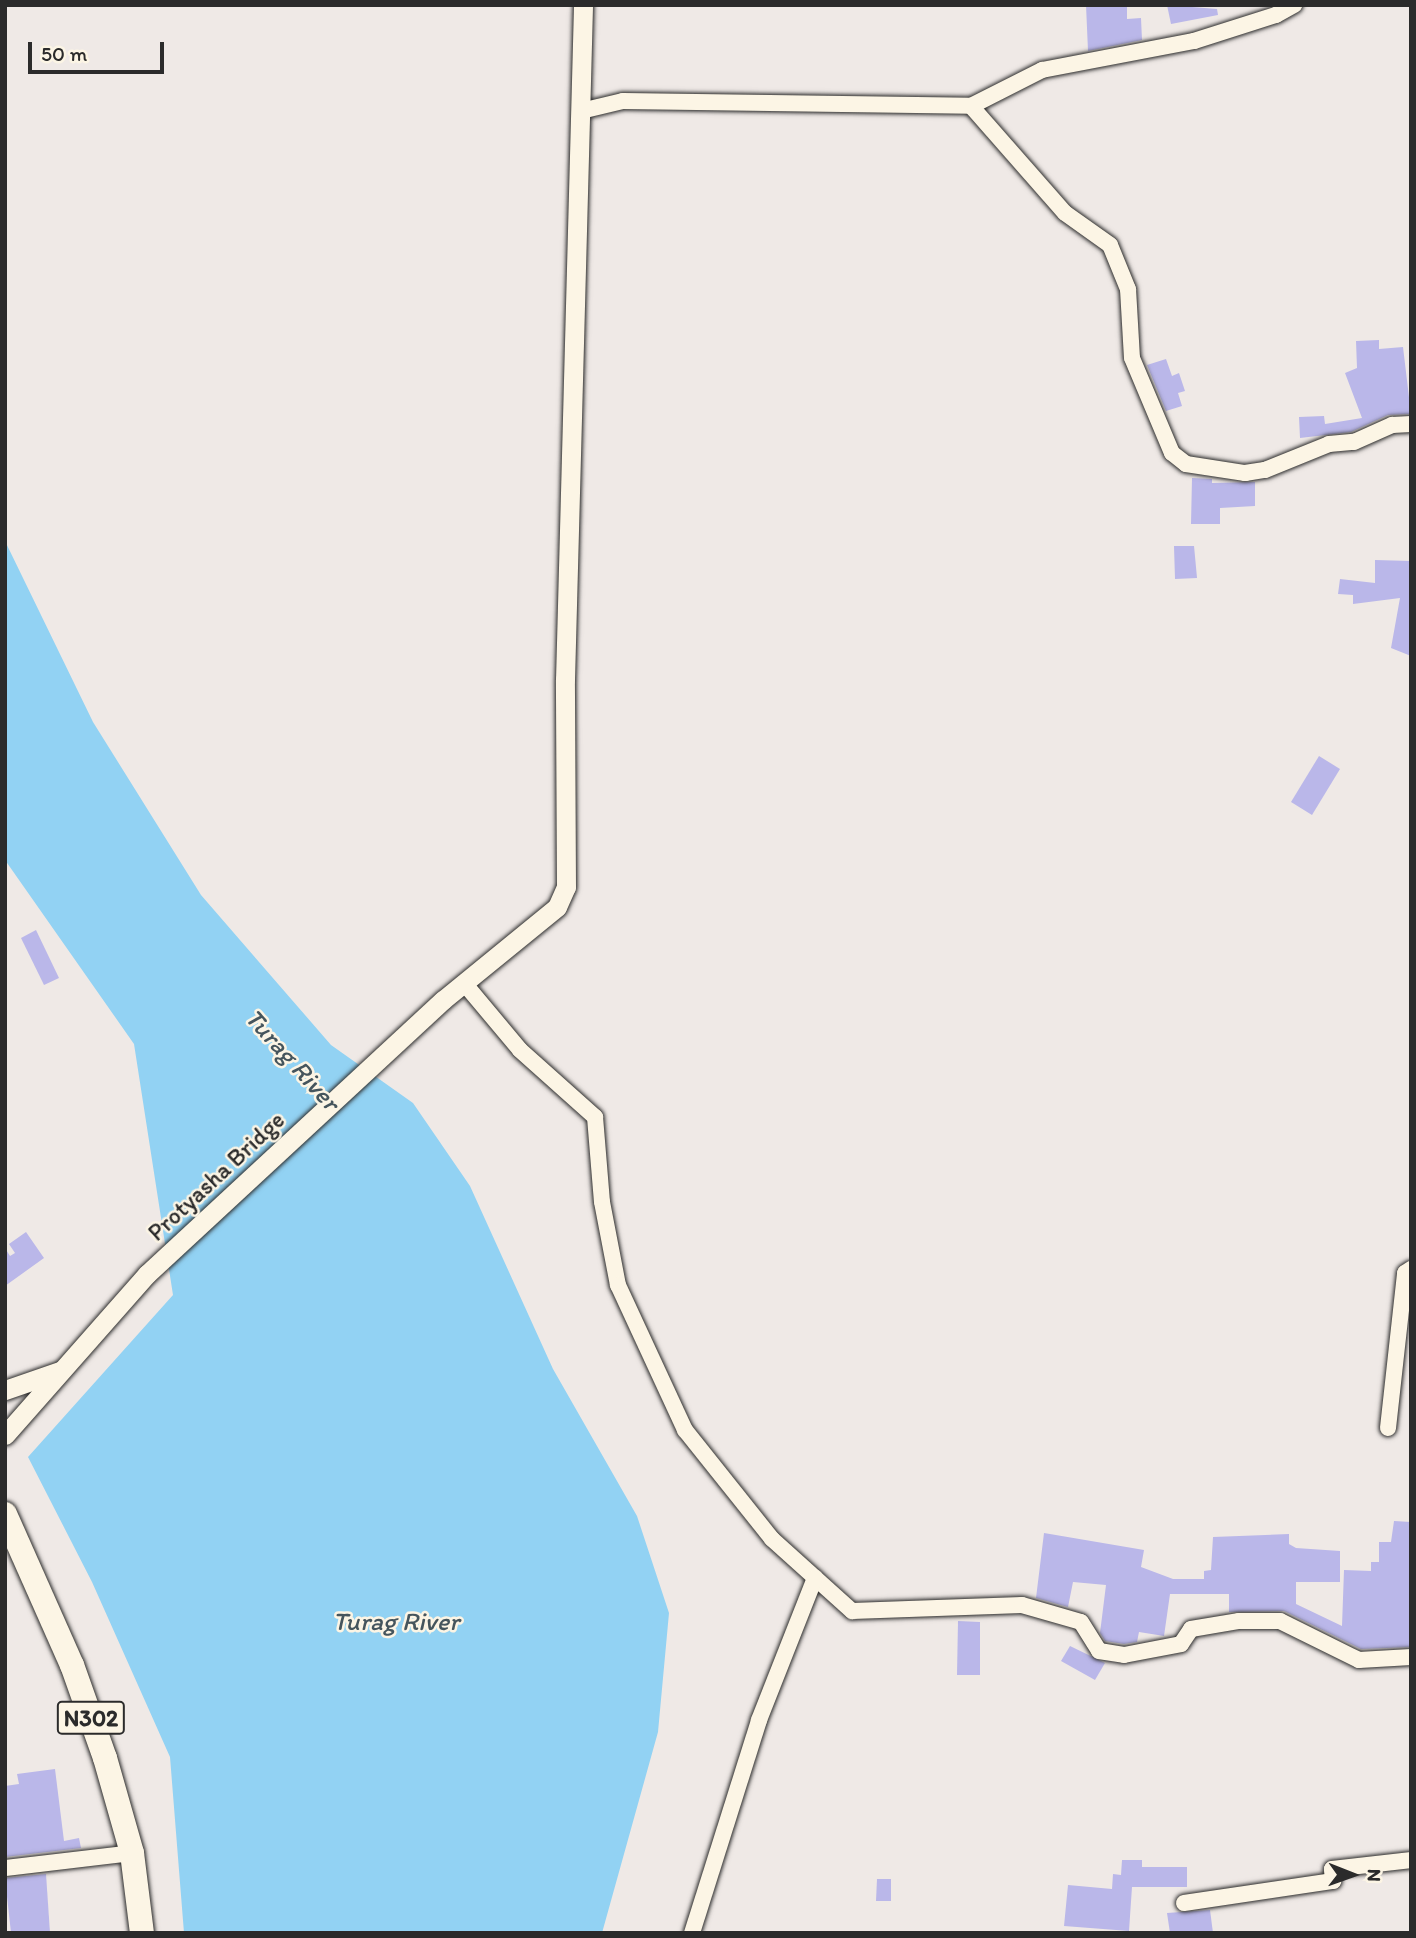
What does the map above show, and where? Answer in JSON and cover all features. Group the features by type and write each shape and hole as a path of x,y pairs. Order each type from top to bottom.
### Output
{"highway":[{"name":"N302","path":"5,1514 72,1665 106,1758 132,1853 142,1933"}],"street":[{"name":"Protyasha Bridge","path":"5,1435 147,1274 443,1000 557,907 566,887 565,680 583,5"},
{"path":"581,111 623,101 971,106 1042,70 1194,41 1276,15 1294,5"},
{"path":"971,106 1065,213 1110,245 1128,289 1132,358 1172,453 1186,464 1245,474 1265,470 1329,444 1354,442 1392,425 1411,424"},
{"path":"464,983 520,1050 595,1117 602,1202 618,1285 685,1430 772,1539 852,1611 1022,1605 1081,1622 1099,1651 1124,1655 1181,1644 1191,1629 1255,1619 1280,1621 1359,1660 1411,1657"},
{"path":"1388,1428 1405,1273 1411,1269"},
{"path":"5,1390 61,1371"},
{"path":"692,1933 755,1733 815,1578"},
{"path":"5,1868 132,1853"},
{"path":"1184,1903 1333,1881 1332,1869 1411,1860"}],"water":[{"name":"Turag River","path":"5,541 93,722 201,895 331,1045 413,1103 470,1186 553,1369 637,1516 669,1613 658,1732 602,1933 184,1933 170,1757 92,1582 28,1457 173,1295 134,1044 5,860"}],"building":[{"path":"1086,5 1127,5 1127,19 1141,18 1142,40 1088,51"},
{"path":"1167,5 1217,9 1218,15 1171,24"},
{"path":"1379,340 1379,349 1403,347 1411,414 1388,415 1351,432 1300,438 1299,417 1324,416 1325,424 1362,418 1345,373 1357,368 1356,341"},
{"path":"1166,359 1172,376 1179,373 1185,391 1178,393 1182,406 1166,411 1147,365"},
{"path":"1192,478 1212,479 1212,483 1255,482 1255,506 1220,508 1220,524 1191,524"},
{"path":"1174,546 1194,546 1197,578 1175,579"},
{"path":"1375,560 1411,561 1411,656 1391,648 1400,598 1353,604 1353,595 1338,594 1340,579 1375,583"},
{"path":"1319,756 1340,769 1312,815 1291,802"},
{"path":"36,930 59,978 44,985 21,938"},
{"path":"26,1232 44,1258 5,1286 5,1248 10,1256 15,1253 9,1244"},
{"path":"1394,1521 1411,1522 1411,1647 1361,1649 1284,1611 1229,1612 1229,1594 1170,1594 1164,1636 1139,1632 1137,1642 1124,1644 1105,1641 1100,1633 1106,1585 1073,1582 1068,1607 1036,1598 1044,1533 1144,1550 1141,1567 1173,1579 1204,1579 1204,1571 1211,1570 1213,1537 1289,1534 1289,1544 1296,1548 1340,1551 1340,1582 1296,1582 1296,1604 1342,1626 1344,1570 1371,1571 1371,1562 1379,1562 1379,1542 1391,1542"},
{"path":"958,1621 980,1622 980,1675 957,1675"},
{"path":"1070,1646 1105,1663 1095,1680 1061,1661"},
{"path":"55,1769 64,1841 79,1838 81,1848 5,1857 5,1786 19,1784 17,1774"},
{"path":"1122,1860 1142,1860 1142,1867 1187,1867 1187,1887 1132,1887 1129,1931 1064,1926 1068,1885 1112,1889 1113,1874 1121,1875"},
{"path":"46,1874 50,1933 11,1933 5,1878"},
{"path":"877,1879 891,1879 891,1901 876,1901"},
{"path":"1210,1910 1213,1933 1170,1933 1167,1913"}]}
